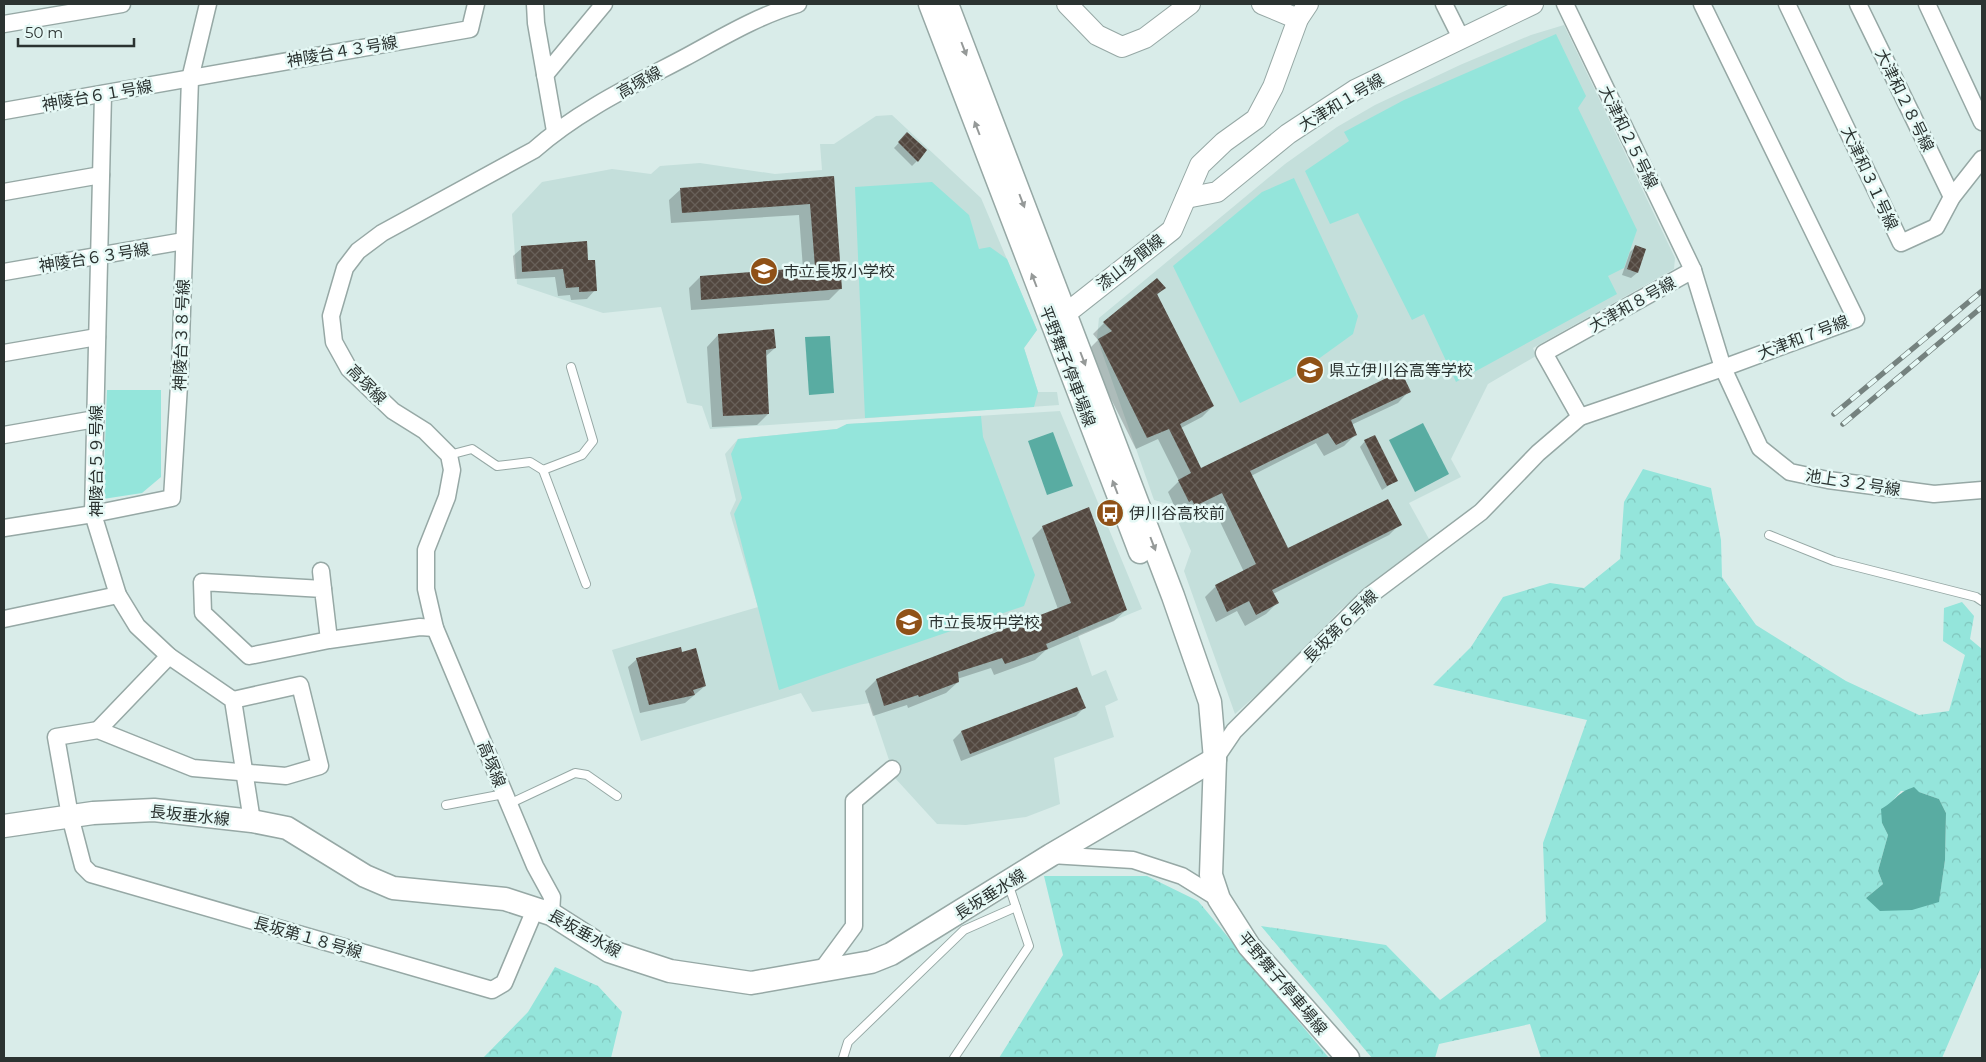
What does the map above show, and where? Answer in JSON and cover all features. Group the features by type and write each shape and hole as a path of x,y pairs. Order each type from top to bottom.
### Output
{"main road":[{"name":"平野舞子停車場線","path":"930,4 1058,320"},
{"name":"平野舞子停車場線","path":"946,4 1159,602 1213,726 1215,759 1211,875 1219,899 1249,946 1348,1058"},
{"name":"長坂垂水線","path":"4,826 70,816 154,810 252,821 287,828 365,876 393,888 505,899 544,911 609,951 670,971 751,983 871,962 891,954 1215,759"}],"street":[{"path":"4,24 122,4"},
{"name":"神陵台３８号線","path":"4,528 93,514 172,498 180,369 190,79 208,4"},
{"name":"神陵台４３号線","path":"190,79 470,29 476,4"},
{"path":"535,4 545,75 556,131"},
{"path":"545,75 604,4"},
{"name":"高塚線","path":"544,911 552,897 535,866 435,628 426,589 426,550 447,497 452,470 449,455 425,431 394,411 349,369 334,342 331,316 345,268 358,251 382,233 534,150 556,131 630,86 769,13 798,4"},
{"path":"1067,4 1097,35 1122,47 1145,38 1190,4"},
{"path":"1262,4 1303,11"},
{"path":"1444,4 1461,38"},
{"name":"大津和１号線","path":"1186,198 1217,192 1288,134 1355,90 1533,4"},
{"name":"大津和２５号線","path":"1565,4 1693,270"},
{"name":"大津和７号線","path":"1481,512 1538,454 1580,416 1723,368 1856,319 1702,4"},
{"name":"大津和３１号線","path":"1787,4 1904,250 1936,227 1952,197 1982,159"},
{"name":"大津和２８号線","path":"1858,4 1952,197"},
{"path":"1927,4 1982,122"},
{"name":"漆山多聞線","path":"1058,320 1172,230 1200,165 1224,142 1256,118 1273,87 1303,11"},
{"name":"神陵台６１号線","path":"4,111 190,79"},
{"name":"神陵台５９号線","path":"103,94 93,514 118,595 136,626 169,656 233,700"},
{"path":"4,192 101,175"},
{"name":"神陵台６３号線","path":"4,272 184,241"},
{"name":"大津和８号線","path":"1580,416 1544,353 1693,270 1723,368"},
{"path":"4,353 97,337"},
{"name":"池上３２号線","path":"1723,368 1760,448 1790,472 1828,480 1934,494 1982,490"},
{"path":"4,435 95,419"},
{"name":"長坂第６号線","path":"1215,759 1234,730 1369,596 1481,512"},
{"path":"321,571 329,640"},
{"path":"323,589 202,582 203,613 250,656 329,640 420,627 435,628"},
{"path":"4,619 118,595"},
{"path":"169,656 98,730 193,768 243,772 286,776 320,766 300,685 233,700 243,772 252,821"},
{"name":"長坂第１８号線","path":"98,730 56,737 70,816 83,866 91,874 492,990 504,983 544,911"},
{"path":"821,971 854,926 854,801 892,769"},
{"path":"1051,856 1133,860 1182,876 1219,899"}],"lane":[{"path":"543,470 582,456 593,441 571,367"},
{"path":"449,455 472,449 498,466 530,462 543,470 586,584"},
{"path":"1769,535 1834,561 1982,600"},
{"path":"446,805 506,799 575,774 587,775 617,796"},
{"path":"954,1058 1029,946 1008,884"},
{"path":"843,1058 848,1042 964,930 1016,907"}],"shaded area":[{"name":"県立伊川谷高等学校","path":"1564,25 1675,258 1674,269 1533,348 1536,356 1488,384 1451,459 1461,477 1409,503 1429,539 1340,610 1289,666 1235,714 1184,571 1191,551 1171,505 1154,500 1097,338 1099,318 1285,164 1337,127 1375,105 1460,65 1531,35"},
{"name":"市立長坂小学校","path":"892,115 981,198 1037,330 1024,348 1038,392 1057,392 1059,405 710,429 702,406 687,403 661,307 603,313 517,284 512,214 542,182 612,169 651,174 660,166 700,163 775,174 822,170 820,144 834,144 876,116"},
{"path":"830,336 834,393 809,395 805,337"},
{"name":"市立長坂中学校","path":"1060,411 1142,609 1078,635 1092,676 1106,670 1118,700 1105,706 1114,737 1054,758 1060,804 1026,817 966,825 937,824 895,778 870,703 812,712 801,693 641,741 612,650 758,607 730,513 736,500 725,454 738,439 837,429 847,424"},
{"path":"1423,423 1449,474 1415,492 1389,440"},
{"path":"1053,432 1073,486 1047,495 1028,441"},
{"path":"1914,787 1919,792 1939,799 1946,813 1945,860 1939,902 1912,910 1880,911 1866,898 1883,884 1878,871 1888,835 1882,823 1881,809 1903,792"}],"green space":[{"path":"1556,34 1586,96 1578,108 1637,230 1624,268 1608,276 1617,294 1456,382 1424,314 1412,320 1358,213 1330,224 1305,171 1349,141 1344,132 1404,100"},
{"path":"1294,178 1358,316 1353,334 1292,378 1240,403 1173,266 1262,192"},
{"path":"932,182 969,215 979,249 990,247 1007,259 1037,330 1024,348 1038,392 1034,407 865,418 855,187"},
{"path":"107,390 161,390 161,477 142,493 103,499"},
{"path":"981,416 983,437 1035,575 1024,606 779,690 734,514 742,498 731,454 738,439 837,429 847,424"},
{"path":"1643,469 1711,488 1721,540 1722,577 1756,625 1846,681 1919,715 1949,711 1965,655 1943,641 1944,608 1962,602 1974,616 1970,639 1982,649 1982,965 1942,1058 1541,1058 1530,1024 1439,1044 1435,1058 1372,1058 1261,926 1386,945 1440,1000 1546,921 1543,843 1587,720 1433,685 1471,647 1503,597 1550,583 1584,588 1620,559 1624,502","holes":["1901,791 1919,792 1939,799 1946,813 1945,860 1939,901 1866,898 1883,884 1878,871 1888,835 1882,823 1889,805"]},
{"path":"1044,876 1147,876 1198,901 1329,1058 999,1058 1063,955"},
{"path":"555,967 598,986 622,1012 611,1058 483,1058 528,1012"}],"building":[{"path":"907,132 927,150 918,162 898,142"},
{"path":"834,176 842,289 701,300 700,276 815,267 810,204 682,213 680,188"},
{"path":"587,241 588,260 595,260 597,291 579,292 579,287 566,288 563,269 522,272 521,246"},
{"path":"1635,245 1646,249 1638,273 1627,269"},
{"path":"1157,278 1166,288 1157,294 1214,406 1180,424 1201,468 1401,371 1411,392 1351,420 1357,435 1336,445 1328,433 1250,471 1288,548 1388,499 1402,525 1272,590 1279,603 1256,615 1249,601 1227,612 1215,585 1256,564 1222,493 1195,506 1192,500 1189,502 1178,480 1191,473 1169,429 1147,438 1098,339 1112,331 1103,322"},
{"path":"774,329 776,348 766,350 769,414 723,416 718,334"},
{"path":"1375,435 1398,481 1387,486 1364,440"},
{"path":"1089,507 1127,610 1046,644 1048,649 1005,664 1002,658 958,672 959,682 919,697 918,695 884,706 876,679 1071,603 1042,526"},
{"path":"681,647 682,652 696,648 706,686 693,690 695,695 649,705 636,658"},
{"path":"1077,687 1086,708 970,754 961,731"}],"railway":[{"path":"1834,414 1982,291"},
{"path":"1843,424 1982,307"}],"place":[{"name":"市立長坂小学校","path":"764,271"},
{"name":"県立伊川谷高等学校","path":"1310,370"},
{"name":"伊川谷高校前","path":"1110,513"},
{"name":"市立長坂中学校","path":"909,622"}]}
